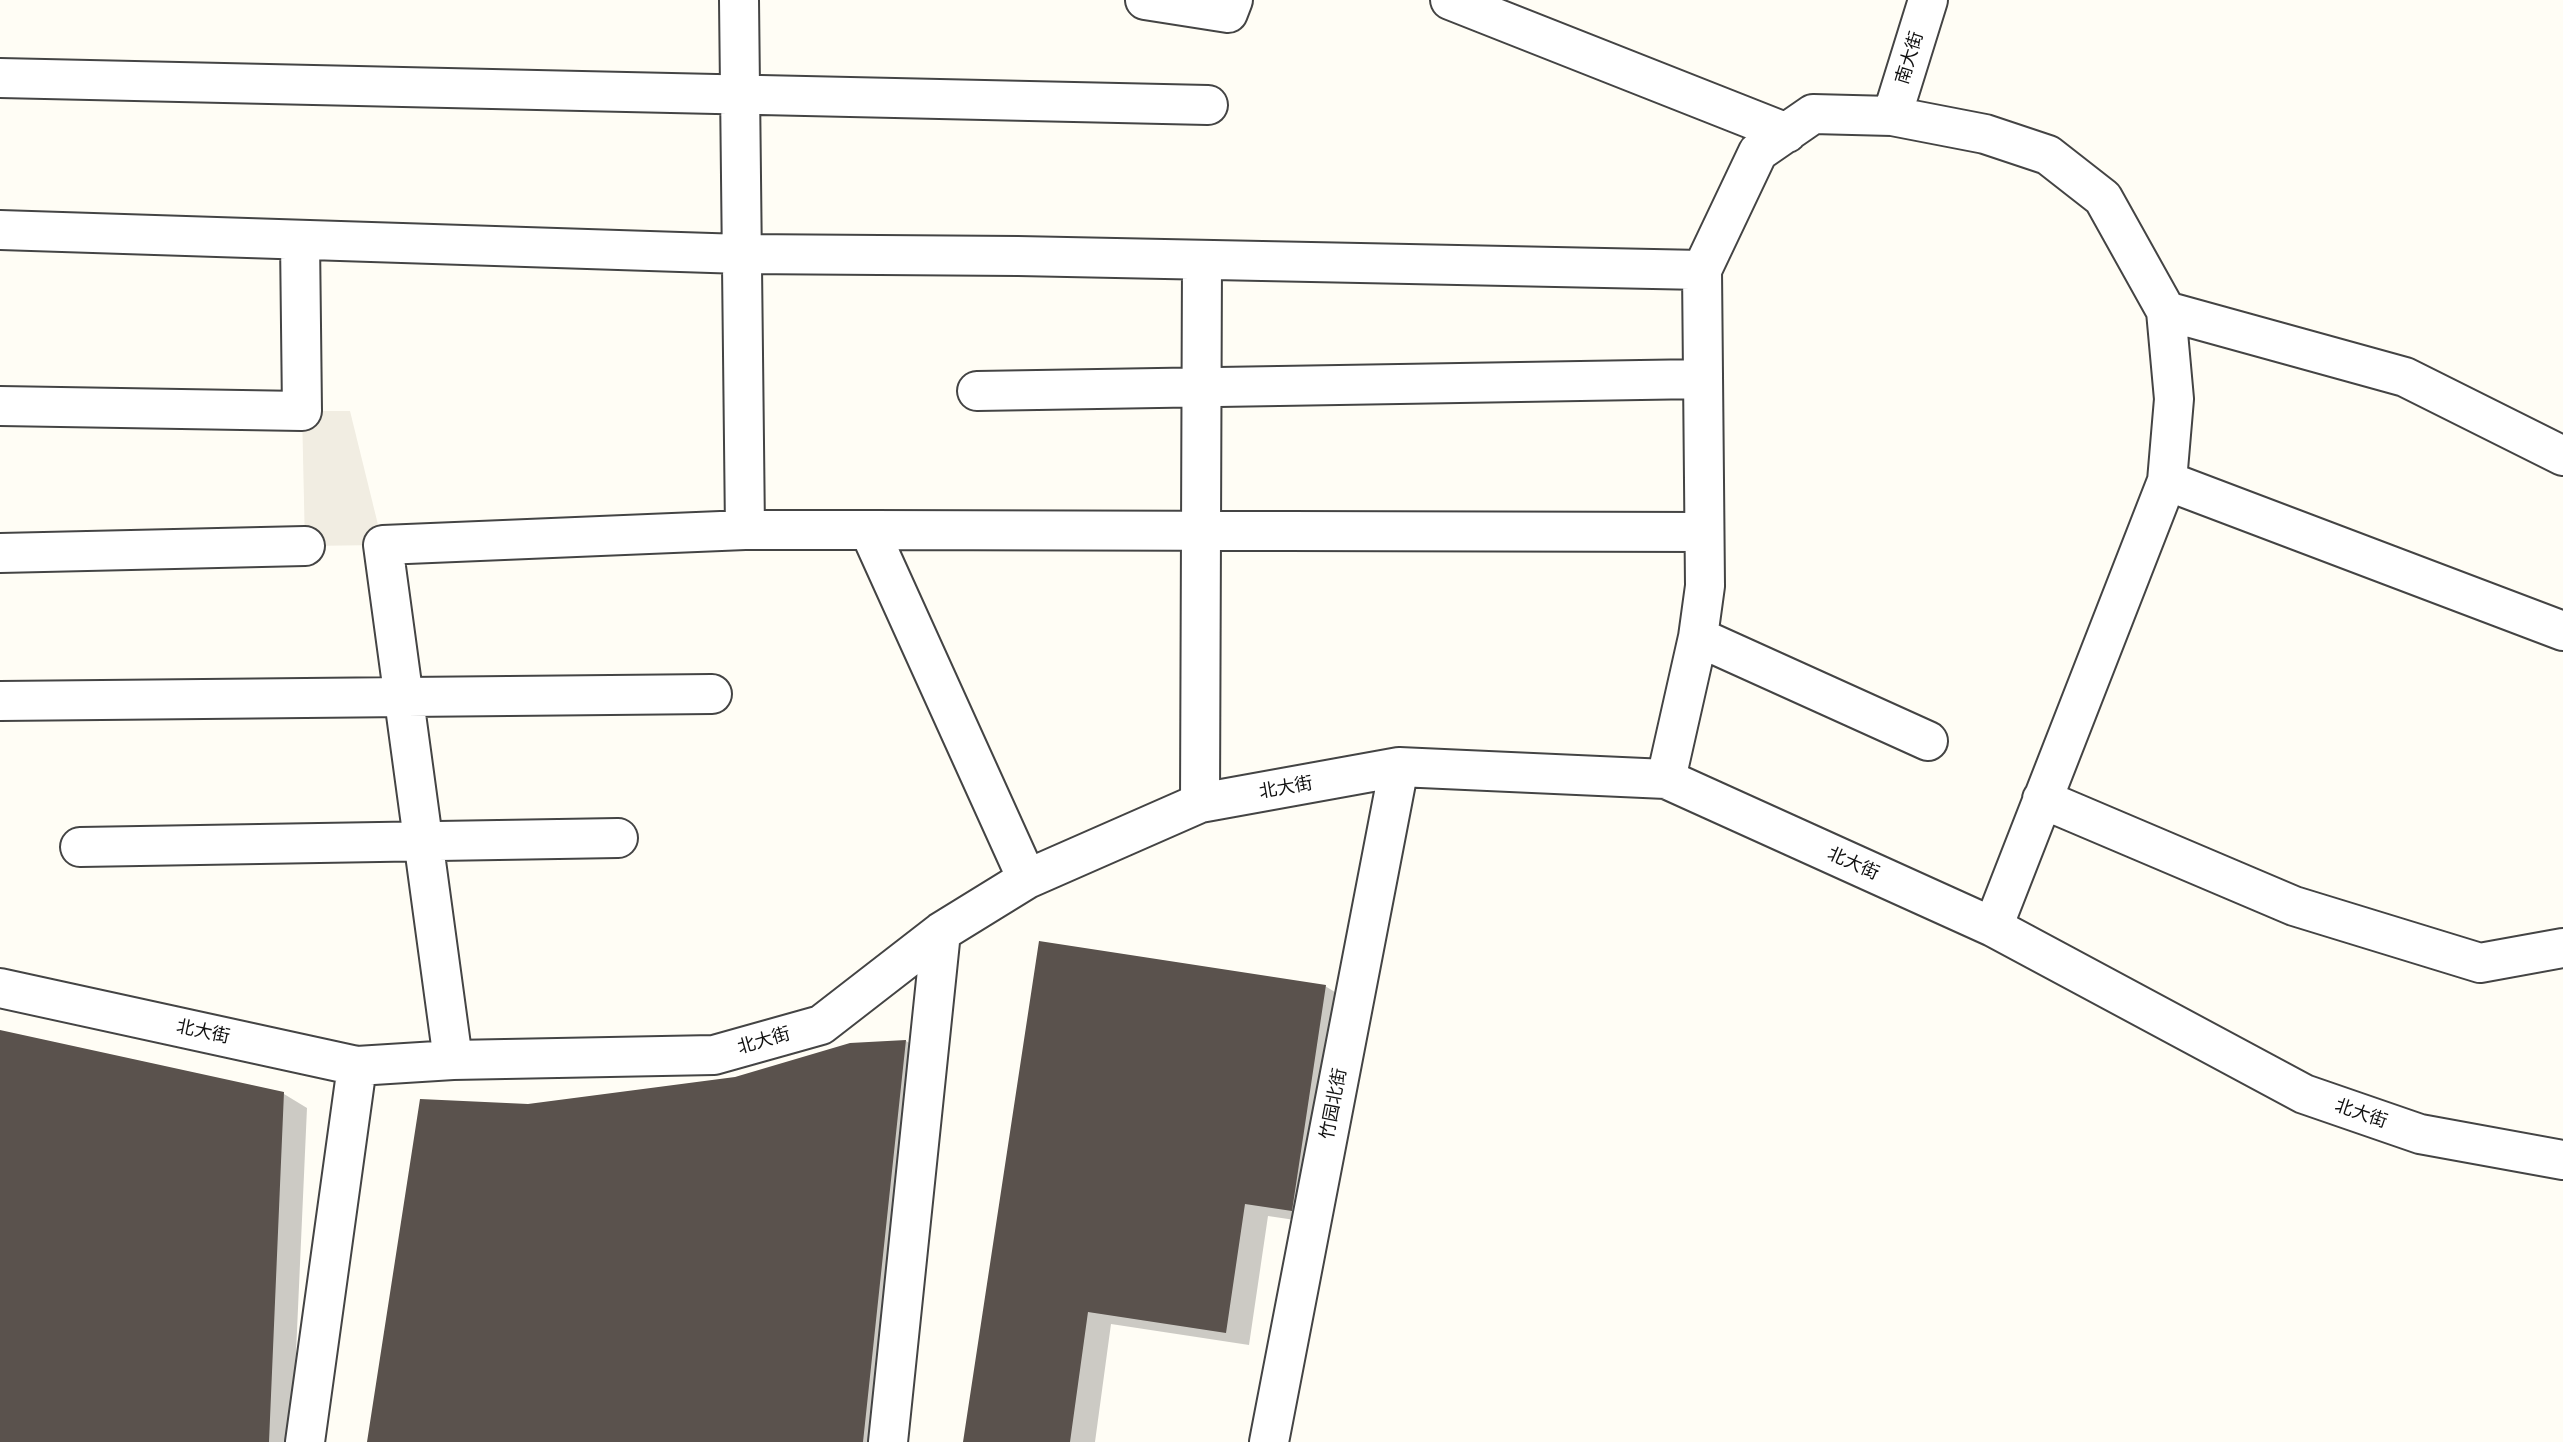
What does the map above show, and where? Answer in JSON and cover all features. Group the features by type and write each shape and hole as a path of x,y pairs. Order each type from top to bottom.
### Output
{"street":[{"path":"738,0 745,530"},
{"path":"1145,0 1228,13 1233,0"},
{"path":"1450,0 1787,132"},
{"name":"南大街","path":"1892,116 1928,0"},
{"path":"0,78 1208,105"},
{"path":"1666,779 1698,637 1704,586 1702,270 1758,152 1813,114 1892,116 1985,134 2048,155 2103,198 2166,310 2174,399 2167,481 1993,927"},
{"path":"0,230 742,254 1702,270"},
{"path":"0,406 302,411 300,240"},
{"path":"1200,803 1202,260"},
{"path":"2166,310 2405,377 2563,456"},
{"path":"977,391 1701,379"},
{"path":"2167,481 2563,631"},
{"path":"453,1060 383,545 745,530 1704,532"},
{"path":"869,530 1027,879"},
{"path":"0,553 304,546"},
{"path":"1698,637 1928,741"},
{"path":"0,701 712,694"},
{"name":"北大街","path":"0,988 358,1066 453,1060 714,1055 821,1025 941,932 1027,879 1200,803 1399,767 1666,779 1993,927 2304,1094 2420,1134 2563,1160"},
{"name":"竹园北街","path":"1269,1442 1399,767"},
{"path":"2042,799 2294,906 2480,963 2563,948"},
{"path":"80,847 618,838"},
{"path":"888,1442 941,932"},
{"path":"305,1442 358,1066"}],"shaded area":[{"path":"302,411 350,411 383,545 305,546"}],"building":[{"path":"1039,941 1326,985 1292,1211 1245,1204 1226,1333 1088,1312 1070,1442 963,1442"},
{"path":"0,1030 284,1092 269,1442 0,1442"},
{"path":"906,1040 863,1442 367,1442 420,1099 528,1104 735,1077 850,1043"}]}
